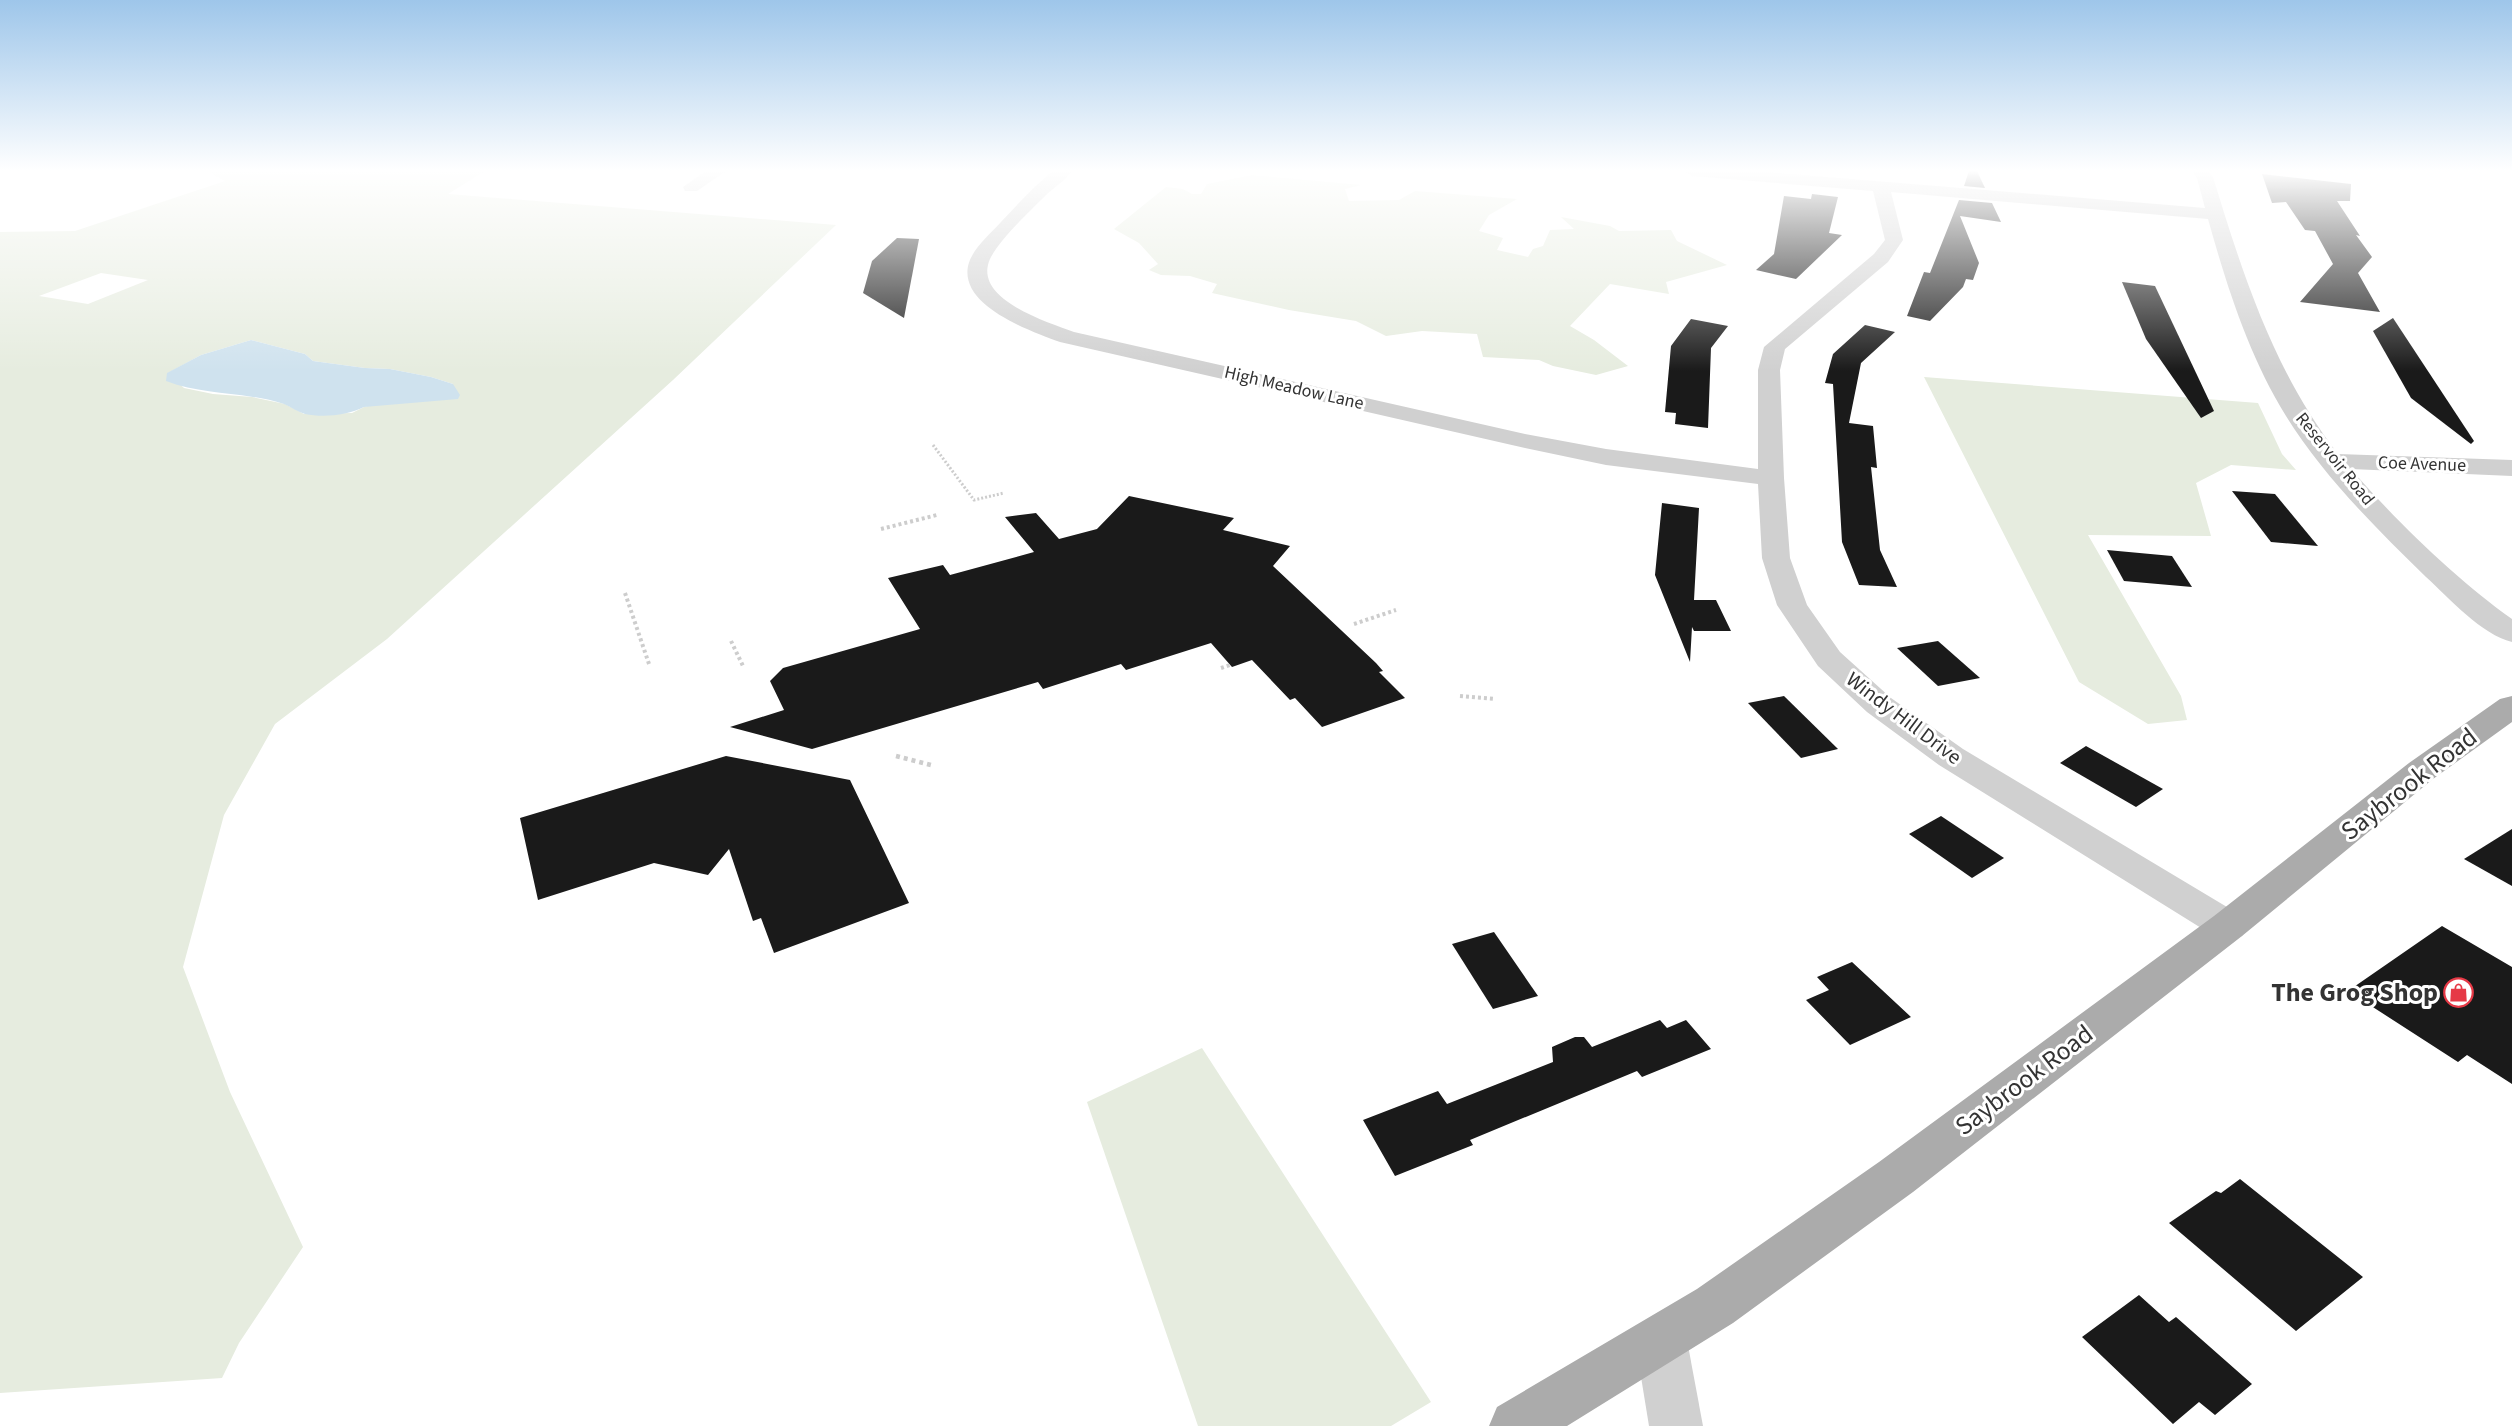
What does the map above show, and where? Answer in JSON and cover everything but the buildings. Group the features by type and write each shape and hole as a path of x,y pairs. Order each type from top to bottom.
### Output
{"main road":[{"name":"Saybrook Road","path":"1516,1426 1715,1306 1896,1177 2228,927 2421,771 2512,706"}],"street":[{"name":"High Meadow Lane","path":"998,238 988,248 977,267 980,286 999,306 1026,321 1068,337 1525,441 1606,457 1771,478"},
{"name":"Windy Hill Drive","path":"1893,238 1881,258 1775,347 1769,370 1771,478 1776,558 1792,605 1829,659 1879,705 1952,757 2228,927"},
{"name":"Reservoir Road","path":"2223,238 2241,296 2258,338 2285,394 2316,441 2402,537 2465,597 2512,633"},
{"name":"Coe Avenue","path":"2332,461 2512,468"},
{"path":"1661,1340 1676,1426"}],"path":[{"path":"933,445 974,500 1004,493"},
{"path":"881,529 937,515"},
{"path":"625,593 649,664"},
{"path":"1354,624 1396,610"},
{"path":"731,641 743,666"},
{"path":"1221,668 1230,665"},
{"path":"1460,696 1495,699"},
{"path":"896,756 931,765"}],"shaded area":[{"path":"0,238 823,238 673,380 387,639 275,724 224,815 183,967 230,1092 303,1247 239,1343 222,1378 0,1393","holes":["101,273 148,280 88,304 39,296","251,340 305,354 313,361 390,369 453,384 364,407 352,413 304,414 285,404 184,388 168,373 201,355"]},
{"path":"1129,238 1501,238 1497,250 1528,257 1533,249 1543,246 1547,238 1675,238 1677,241 1727,265 1666,282 1669,294 1610,284 1570,326 1594,340 1628,366 1596,375 1553,366 1539,360 1483,357 1477,334 1422,331 1386,336 1356,321 1289,310 1212,293 1217,284 1190,276 1161,275 1149,270 1158,264 1139,243"},
{"path":"1924,377 2258,403 2282,454 2296,470 2231,465 2196,483 2211,536 2088,535 2181,696 2187,720 2148,724 2079,682"},
{"path":"1202,1048 1431,1402 1391,1426 1198,1426 1087,1102"}],"water":[{"path":"251,340 305,354 313,361 390,369 431,377 453,384 460,395 458,399 364,407 343,414 320,416 305,414 284,404 257,397 198,390 166,381 167,373 201,355"}],"place":[{"name":"The Grog Shop","path":"2459,992"}]}
